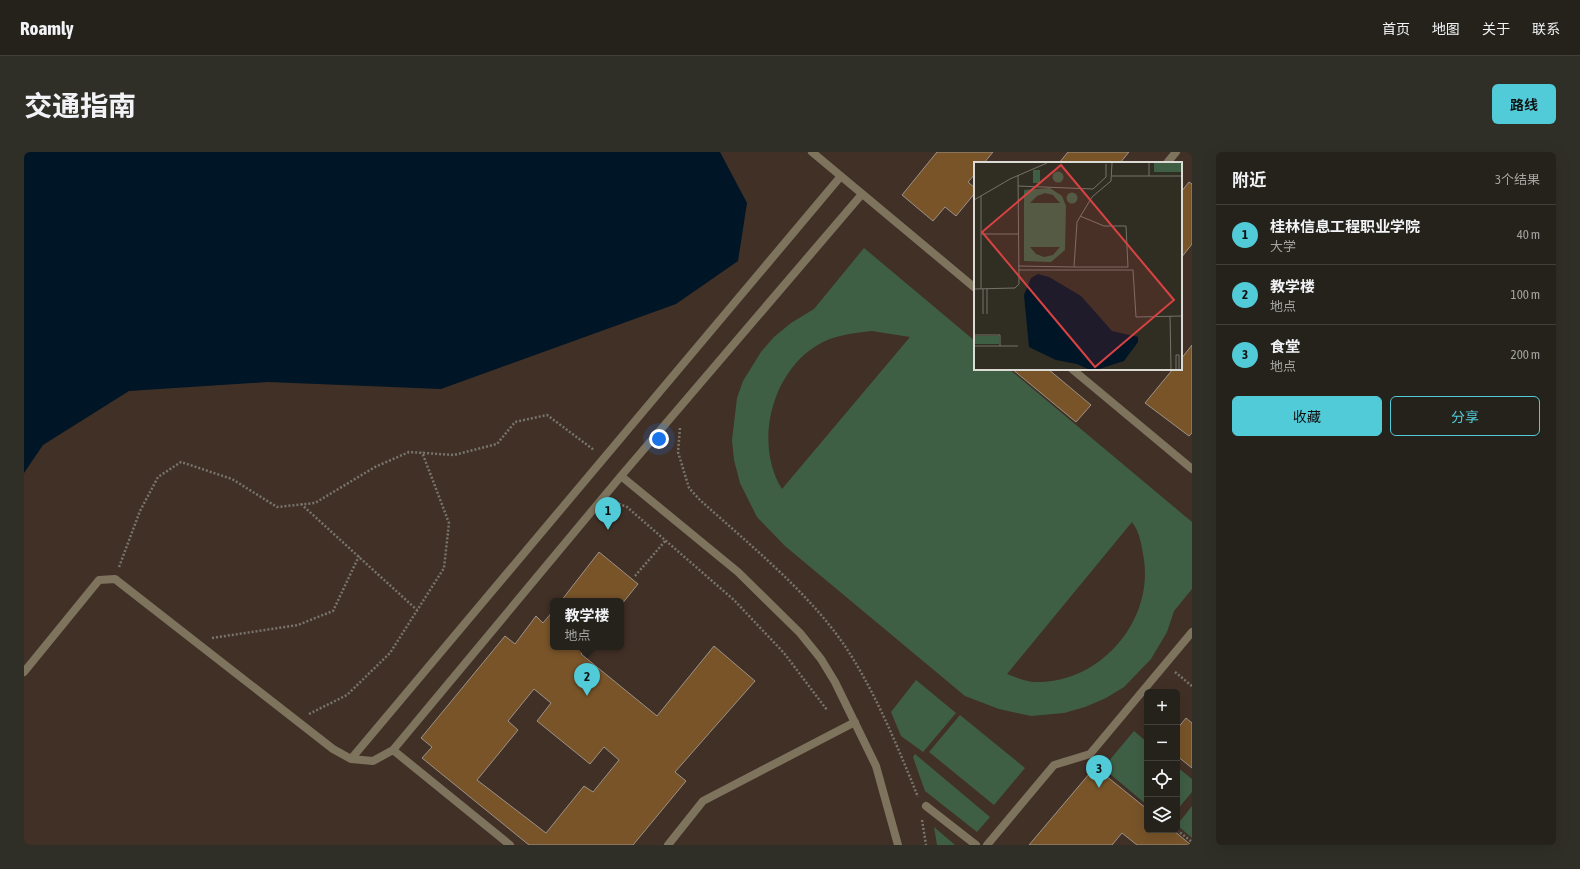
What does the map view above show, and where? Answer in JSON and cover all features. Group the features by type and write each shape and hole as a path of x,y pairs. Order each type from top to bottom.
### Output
{"street":[{"path":"812,152 974,287"},
{"path":"1168,162 1176,152"},
{"path":"351,759 841,176"},
{"path":"24,672 100,580 115,579 333,749 351,759 373,761 393,750 621,476 862,194"},
{"path":"1073,370 1192,469"},
{"path":"621,476 738,572 800,633 821,659 855,722 876,766 898,845"},
{"path":"987,845 1054,764 1090,754 1192,632"},
{"path":"668,845 703,801 855,722"},
{"path":"393,750 510,845"},
{"path":"926,806 976,845"}],"path":[{"path":"115,579 140,511 158,477 181,462 232,479 277,507 315,502 375,467 409,452 454,455 497,444 515,422 547,415 604,457"},
{"path":"682,424 679,430 678,452 689,488 700,500 801,593 830,626 852,656 877,703 919,798"},
{"path":"296,720 347,695 390,653 444,568 449,523 422,452"},
{"path":"613,502 627,507 734,600 784,653 827,710"},
{"path":"301,504 417,610"},
{"path":"635,576 666,540"},
{"path":"193,640 298,625 333,612 359,556"},
{"path":"1166,664 1192,686"},
{"path":"921,813 926,845"},
{"path":"1180,832 1192,842"}],"shaded area":[{"path":"24,152 1192,152 1192,845 24,845"}],"green space":[{"path":"864,248 974,340 974,370 1010,370 1192,522 1192,589 1174,611 1167,632 1151,659 1124,687 1106,698 1085,707 1064,713 1031,716 999,709 965,696 785,546 757,517 740,483 734,460 732,440 737,398 743,381 761,352 774,337 791,323 814,309","holes":["872,331 910,337 782,489 774,471 769,452 769,431 772,411 778,392 788,374 800,358 823,342 843,335","1132,522 1139,535 1144,560 1144,583 1140,606 1130,627 1116,646 1099,661 1079,673 1057,680 1033,682 1007,674"]},
{"path":"916,680 956,713 923,752 901,736 891,712"},
{"path":"960,715 1025,768 994,805 929,752"},
{"path":"1134,731 1144,739 1144,802 1103,768"},
{"path":"915,754 990,817 977,832 925,791 913,757"},
{"path":"1180,769 1192,779 1192,792 1180,806"},
{"path":"1192,806 1192,838 1180,828 1180,821"},
{"path":"934,827 955,845 937,845"}],"water":[{"path":"24,152 720,152 747,203 738,261 676,304 441,389 268,382 129,391 43,445 24,473"}],"building":[{"path":"937,152 993,152 985,162 974,162 974,175 968,182 974,187 974,194 956,216 945,207 933,221 902,195"},
{"path":"1068,152 1129,152 1121,162 1060,162"},
{"path":"1189,182 1192,184 1192,244 1182,257 1182,191"},
{"path":"1192,345 1192,433 1189,436 1145,403 1172,370 1182,370 1182,358"},
{"path":"1013,370 1049,370 1091,405 1076,422"},
{"path":"599,552 638,584 624,601 624,598 563,598"},
{"path":"550,615 550,650 584,650 581,654 657,716 714,646 755,681 675,772 686,781 633,845 529,845 422,758 432,747 421,738 505,636 515,644 536,616 543,623","holes":["534,689 551,703 537,721 590,764 604,747 619,760 593,792 584,786 546,833 477,780 518,730 508,721"]},
{"path":"1186,718 1192,723 1192,768 1180,758 1180,725"},
{"path":"1095,767 1144,807 1144,833 1177,833 1191,845 1137,845 1122,833 1112,845 1029,845"}],"place":[{"name":"桂林信息工程职业学院","path":"608,530"},
{"name":"教学楼","path":"587,696"},
{"name":"食堂","path":"1099,788"}]}
